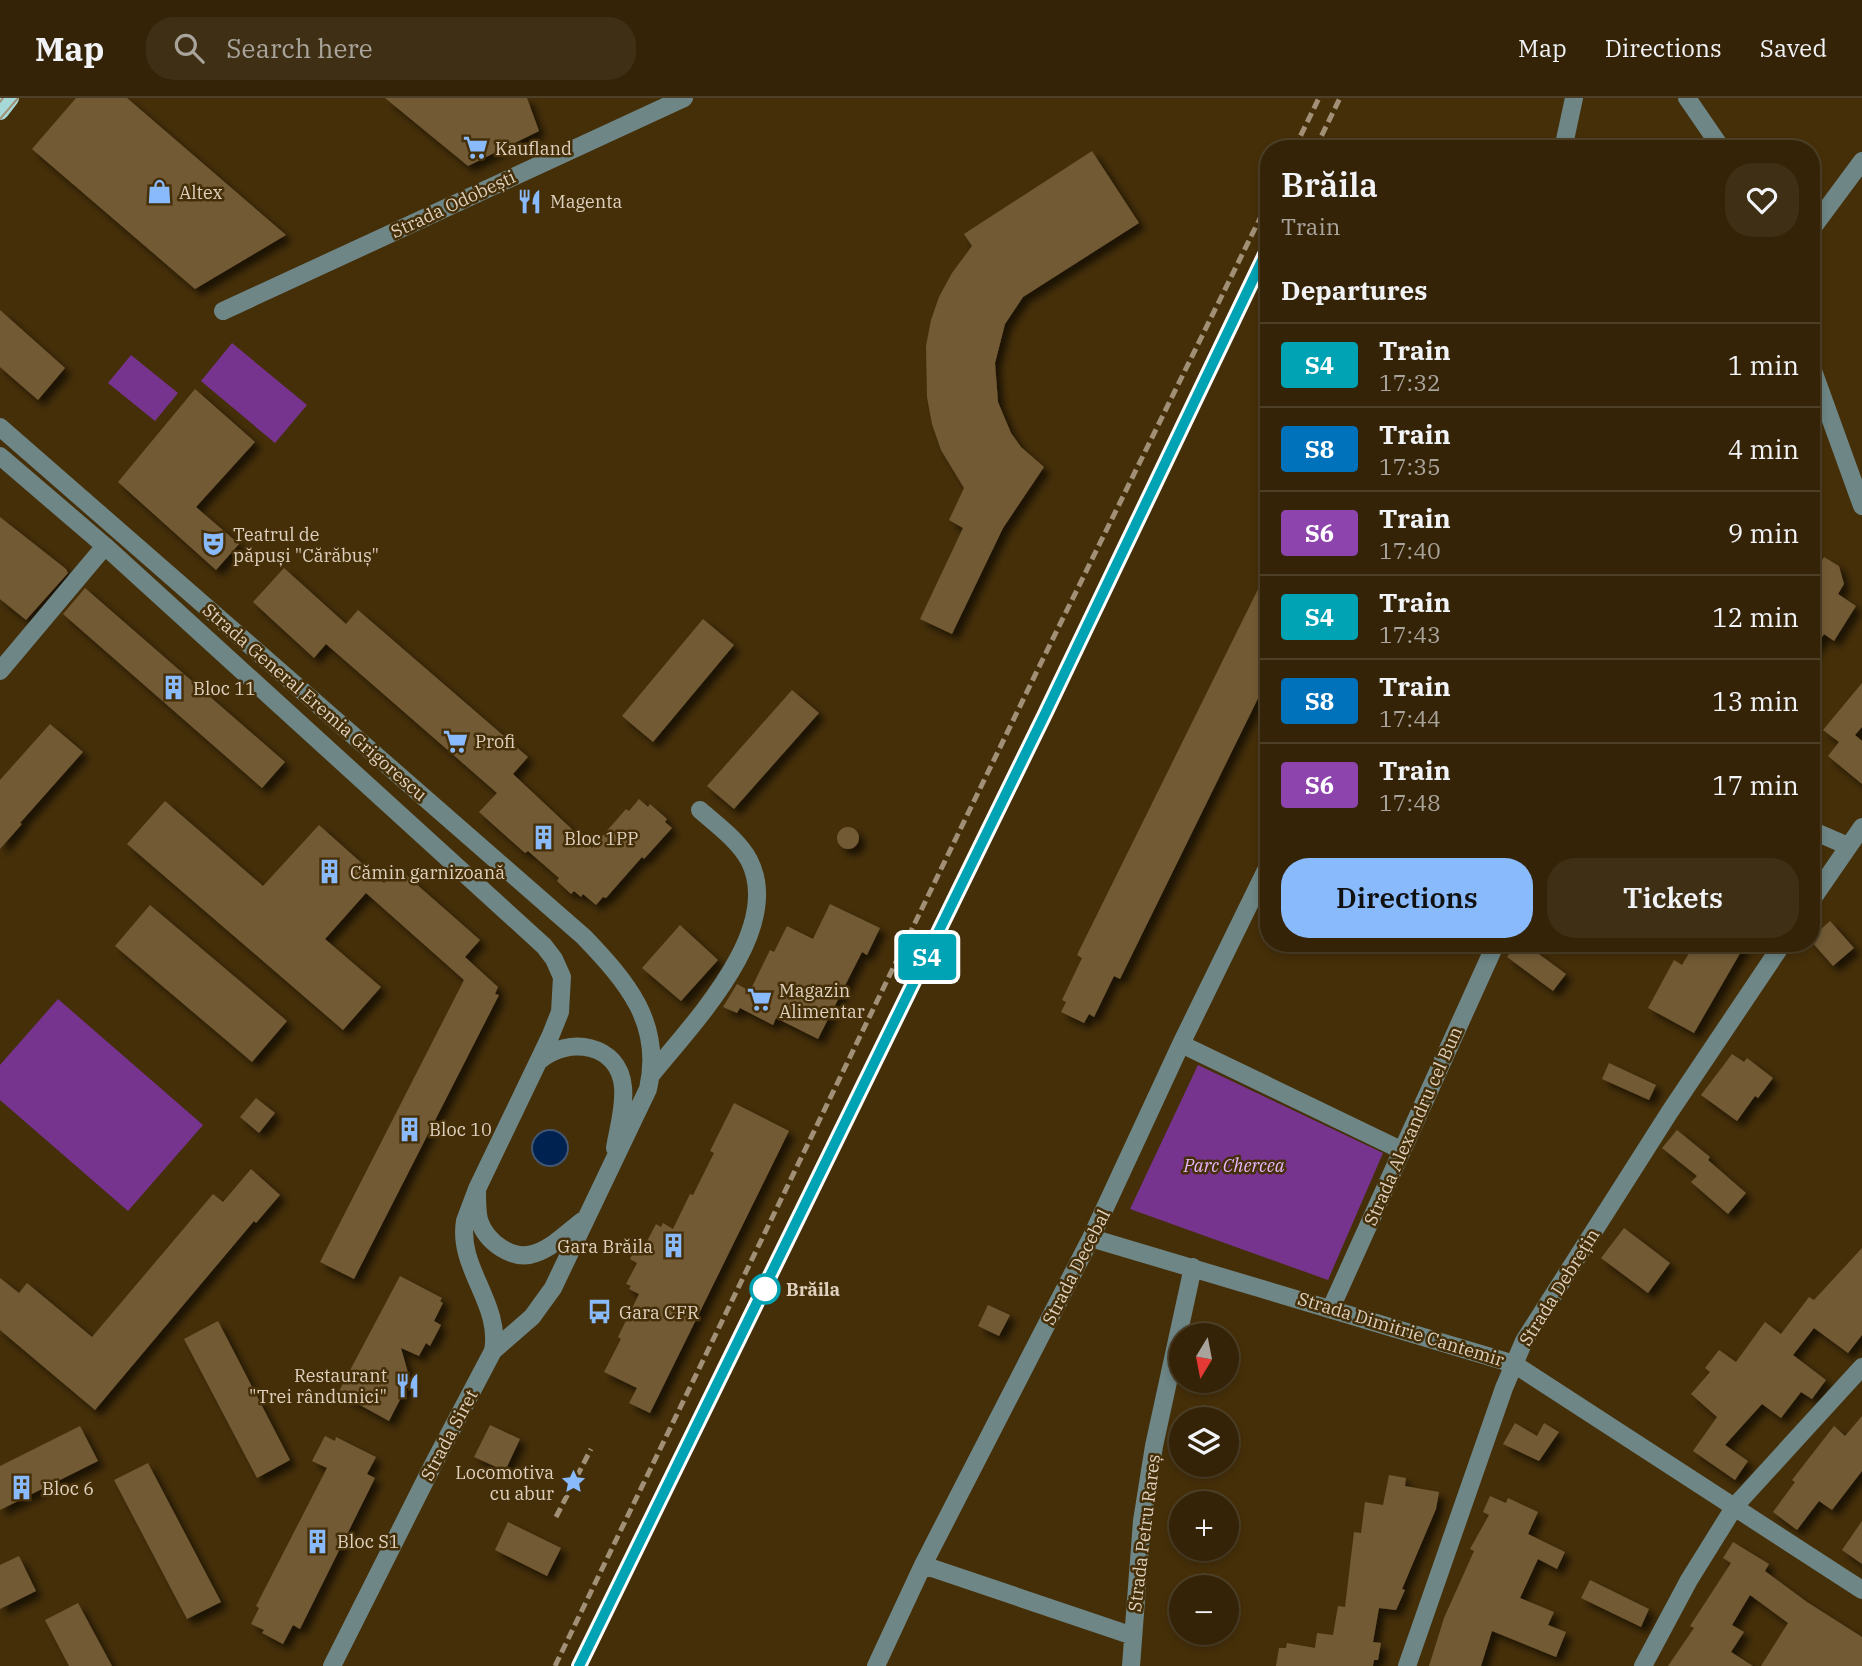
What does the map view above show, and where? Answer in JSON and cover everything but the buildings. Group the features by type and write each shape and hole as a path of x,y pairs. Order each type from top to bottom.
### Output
{"main road":[{"path":"0,111 10,98"}],"street":[{"name":"Strada Odobești","path":"223,312 684,98"},
{"path":"1565,140 1574,98"},
{"path":"1687,98 1716,140"},
{"path":"1820,218 1862,161"},
{"path":"1820,390 1862,506"},
{"name":"Strada General Eremia Grigorescu","path":"0,427 584,937 624,982"},
{"name":"Strada General Eremia Grigorescu","path":"0,456 105,546 554,958 562,977 562,998 553,1030 468,1210 463,1232 470,1264 492,1316 495,1338 493,1351"},
{"path":"0,671 105,546"},
{"path":"652,1074 729,976 747,939 755,907 755,882 749,860 700,810"},
{"path":"1820,888 1862,827"},
{"path":"1820,834 1848,846"},
{"name":"Strada Decebal","path":"876,1666 923,1565 1091,1238 1260,882"},
{"name":"Strada Alexandru cel Bun","path":"1331,1308 1492,952"},
{"name":"Strada Debrețin","path":"1407,1666 1524,1342 1662,1124 1777,952"},
{"name":"Strada Siret","path":"332,1666 493,1351 532,1317 553,1287 642,1106 652,1074 653,1059 648,1027 624,982"},
{"path":"1181,1044 1401,1150"},
{"name":"Strada Siret","path":"537,1064 550,1052 572,1046 594,1049 611,1060 621,1076 623,1089 612,1166"},
{"name":"Strada Siret","path":"478,1189 477,1208 489,1239 499,1247 521,1255 533,1255 542,1251 586,1218"},
{"name":"Strada Dimitrie Cantemir","path":"1091,1238 1514,1364 1862,1590"},
{"name":"Strada Petru Rareș","path":"1131,1666 1142,1521 1154,1446 1193,1267"},
{"path":"1643,1666 1709,1545 1735,1506 1862,1367"},
{"name":"Strada Petru Rareș","path":"923,1565 1133,1636"}],"green space":[{"path":"232,343 307,405 275,443 201,381"},
{"path":"131,355 178,393 155,421 108,383"},
{"path":"58,999 203,1125 128,1211 0,1100 0,1065"},
{"name":"Parc Chercea","path":"1198,1065 1383,1153 1328,1280 1130,1209"}],"water":[{"path":"550,1130 562,1136 568,1148 562,1160 550,1166 538,1160 532,1148 538,1136"}],"tram line":[{"path":"0,102 3,98"},
{"path":"0,119 18,98"}],"railway":[{"path":"1298,140 1319,98"},
{"path":"1319,140 1340,98"},
{"path":"555,1666 1037,671 1260,218"},
{"path":"579,1666 1057,690 1260,265"},
{"path":"556,1517 591,1449"}],"train":[{"name":"S4","path":"579,1666 1045,714 1260,265"}],"place":[{"name":"Kaufland","path":"475,148"},
{"name":"Altex","path":"159,192"},
{"name":"Magenta","path":"530,201"},
{"name":"Teatrul de păpuși \"Cărăbuș\"","path":"213,544"},
{"name":"Bloc 11","path":"173,688"},
{"name":"Profi","path":"455,741"},
{"name":"Bloc 1PP","path":"544,838"},
{"name":"Cămin garnizoană","path":"330,872"},
{"name":"Magazin Alimentar","path":"759,1000"},
{"name":"Bloc 10","path":"409,1129"},
{"name":"Gara Brăila","path":"673,1246"},
{"name":"Brăila","path":"765,1289"},
{"name":"Gara CFR","path":"599,1312"},
{"name":"Restaurant \"Trei rândunici\"","path":"407,1385"},
{"name":"Locomotiva cu abur","path":"574,1482"},
{"name":"Bloc 6","path":"22,1488"},
{"name":"Bloc S1","path":"317,1541"}]}
